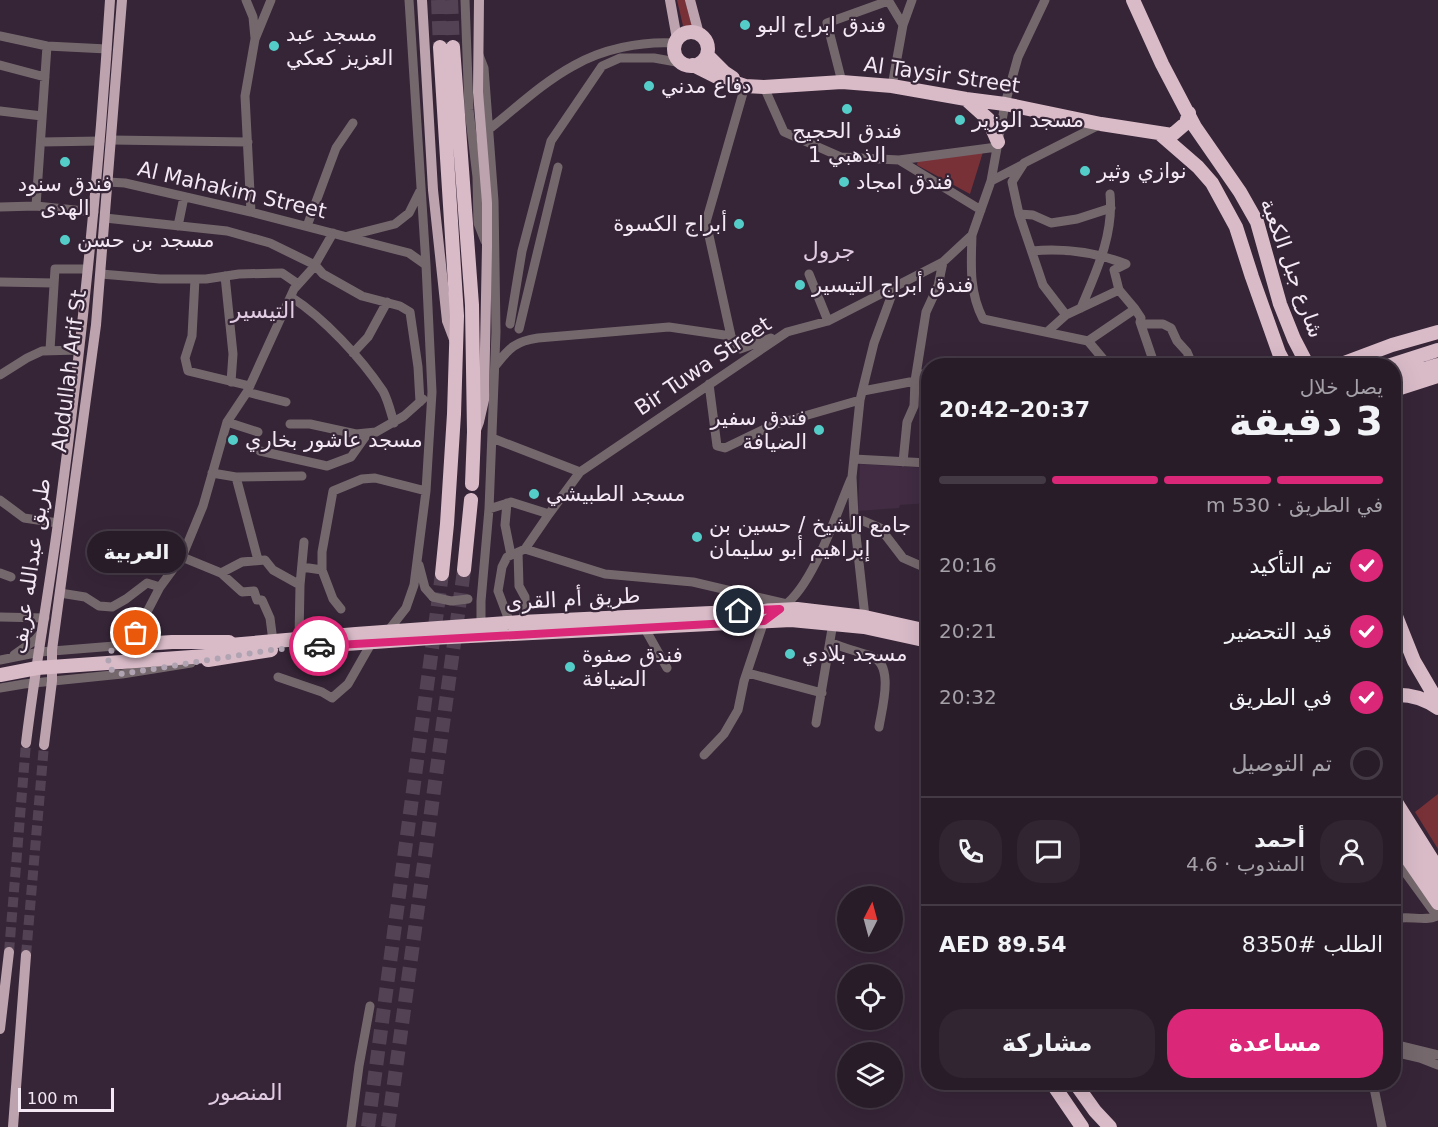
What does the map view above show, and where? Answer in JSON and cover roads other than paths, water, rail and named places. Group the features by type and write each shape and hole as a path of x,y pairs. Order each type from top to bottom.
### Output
{"highway":[{"name":"شارع جبل الكعبة","path":"1133,0 1162,64 1195,127 1240,192 1257,222 1280,304 1293,339 1305,358"},
{"path":"707,55 701,62 688,64 675,54 676,41 689,32 699,34 705,40 707,55 724,72 745,86"},
{"path":"442,574 454,414 456,343 446,47 472,305 474,432 472,484"},
{"name":"Al Taysir Street","path":"688,64 745,86 842,82 892,86 1005,104 1160,134 1180,150"},
{"path":"966,99 988,118 998,145"},
{"path":"1160,134 1172,135 1186,123 1188,113"},
{"name":"شارع جبل الكعبة","path":"1180,150 1212,183 1236,227 1278,358"},
{"path":"1357,358 1438,332"},
{"path":"1401,361 1438,350"},
{"path":"1401,376 1438,366"},
{"path":"1401,388 1438,376"},
{"path":"464,570 471,500"},
{"path":"764,621 783,607"},
{"name":"طريق أم القرى","path":"219,650 299,639 388,631 783,607 866,617 921,629"},
{"name":"طريق أم القرى","path":"271,644 372,642 791,620 864,627 921,639"},
{"path":"1401,628 1438,714"},
{"path":"122,646 172,642 271,644"},
{"path":"197,662 271,644"},
{"path":"3,662 219,650"},
{"path":"0,675 38,668 219,650"},
{"path":"1401,694 1408,694 1432,701 1438,708"},
{"path":"1401,810 1438,868"},
{"path":"1401,830 1438,885"},
{"path":"1401,849 1438,903"},
{"path":"1057,1090 1082,1127"},
{"path":"1080,1090 1110,1127"}],"main road":[{"name":"طريق عبدالله عريف","path":"26,743 58,523 79,350 94,212 110,0"},
{"name":"Abdullah Arif St","path":"44,745 52,681 52,650 96,325 122,0"},
{"path":"422,0 433,190 447,321 456,343"},
{"path":"474,432 484,400 487,246 487,203 480,128 478,0"},
{"path":"670,0 676,41"},
{"path":"690,0 699,34"},
{"path":"94,212 105,215"},
{"path":"0,1029 9,952"},
{"path":"13,1127 26,955"}],"street":[{"path":"246,0 253,17 255,39"},
{"path":"250,212 245,96 255,39 271,0"},
{"path":"388,631 406,608 414,585 426,491 432,392 409,0"},
{"path":"465,0 469,110 477,177 478,223 487,246"},
{"path":"892,86 903,26 912,0"},
{"name":"Bir Tuwa Street","path":"516,623 498,591 502,567 507,557 518,552 580,472 787,332 828,321 943,262 972,235 991,181 1005,104 1018,57 1045,0"},
{"path":"842,82 827,23 888,1 903,26"},
{"path":"0,36 47,46 107,49"},
{"path":"488,130 573,66 619,54 641,44 676,41"},
{"path":"36,206 47,46"},
{"path":"478,53 484,68 494,201 496,313 489,509 481,625"},
{"path":"514,327 522,251 551,141 602,66 619,54"},
{"name":"Al Taysir Street","path":"619,54 688,64"},
{"path":"0,65 45,77"},
{"path":"745,86 706,222 731,336 740,349 787,332"},
{"path":"764,87 784,132 841,157 899,160 998,145"},
{"path":"0,111 42,116"},
{"path":"307,226 336,148 353,123"},
{"path":"991,181 1101,124"},
{"path":"111,140 248,142"},
{"path":"40,142 100,141"},
{"path":"899,160 981,210"},
{"path":"1024,163 1012,182 1020,214 1043,285 1066,315"},
{"path":"514,327 558,166"},
{"name":"Al Mahakim Street","path":"108,182 125,183 347,236 409,253 426,265"},
{"path":"347,236 395,224 409,213 421,189"},
{"path":"1081,308 1103,255 1111,208 1110,194"},
{"path":"178,226 184,197"},
{"path":"0,207 36,206 94,212"},
{"path":"1020,214 1034,215 1051,223 1077,219 1111,208"},
{"path":"105,215 227,231 270,243 315,265 323,274 362,296 400,306 410,312 418,367 420,402"},
{"path":"122,674 108,666 109,653 122,646 136,633 160,587 182,557 203,506 227,422 248,389 298,284 315,265 333,233"},
{"path":"972,235 971,267 975,303 984,319 1088,341 1102,358"},
{"path":"1032,251 1074,250 1103,255 1126,264 1114,270 1119,290 1141,318 1152,358"},
{"path":"903,462 907,422 914,406 915,381 926,312 938,286 943,262"},
{"path":"50,350 55,269 88,269"},
{"path":"101,274 160,279 195,279 282,273 298,284"},
{"path":"809,274 828,321"},
{"path":"225,276 233,354 231,382"},
{"path":"195,279 192,336 185,358 188,371 231,382 286,402"},
{"path":"0,282 54,283"},
{"path":"866,617 854,517 852,477 861,396 874,343 895,286"},
{"path":"1047,332 1066,315 1119,290"},
{"path":"291,297 307,307 353,353 384,393 394,423"},
{"path":"353,353 368,337 387,302"},
{"path":"1088,341 1135,309"},
{"path":"496,313 514,327 538,338"},
{"path":"1141,324 1163,324 1171,328 1190,358"},
{"path":"495,366 508,349 525,340 538,338 669,327 731,336"},
{"path":"0,375 42,351 79,350"},
{"path":"709,384 717,446 725,448 772,425 915,381 921,375"},
{"path":"290,424 310,424 356,434 376,432 394,423 432,392"},
{"path":"227,422 258,432"},
{"path":"260,451 327,466 351,457 368,433"},
{"path":"492,438 580,472"},
{"path":"854,459 921,463"},
{"path":"212,473 236,477 302,476"},
{"path":"236,477 258,560"},
{"path":"518,552 605,574 693,582 783,607 794,599 813,567 852,477"},
{"path":"341,609 333,599 322,570 322,552 333,491 362,479 375,478 426,491"},
{"path":"0,500 24,518 58,523"},
{"path":"489,509 511,502 549,514"},
{"path":"507,503 505,525 518,552 519,586 525,597 525,611 516,623"},
{"path":"854,517 880,528 903,558 921,566"},
{"path":"299,639 304,542"},
{"path":"182,557 221,573 242,592 254,591 258,600 262,600 270,618 271,644"},
{"path":"221,573 242,562 265,560 273,570 300,585"},
{"path":"418,560 425,588 433,597 451,601 468,599 477,594 483,578"},
{"path":"302,567 322,570"},
{"path":"0,573 10,577"},
{"path":"60,593 85,597 99,606 112,607 147,583 160,587"},
{"path":"0,617 45,618"},
{"path":"705,756 724,734 738,710 764,621"},
{"path":"816,723 833,623"},
{"path":"644,627 667,668"},
{"path":"55,630 62,644 72,649"},
{"path":"3,662 35,640 42,632"},
{"path":"278,677 332,698 348,684 372,642"},
{"path":"830,642 848,650 874,656 884,666 886,681 879,727"},
{"path":"3,662 52,650 122,646"},
{"path":"0,688 122,674 197,662"},
{"path":"748,673 822,693"},
{"path":"1401,867 1437,916 1431,919 1401,917"},
{"path":"351,1127 370,1006"},
{"path":"1401,1045 1438,1056"},
{"path":"1401,1054 1438,1065"},
{"path":"1374,1090 1382,1127"}],"tunnel":[{"path":"438,0 440,47"},
{"path":"451,0 453,47"},
{"path":"388,1127 464,570"},
{"path":"368,1127 442,574"},
{"path":"9,952 26,743"},
{"path":"26,955 44,745"}],"place":[{"name":"فندق ابراج البو","path":"745,25"},
{"name":"مسجد عبد العزيز كعكي","path":"274,46"},
{"name":"دفاع مدني","path":"649,86"},
{"name":"فندق الحجيج الذهبي 1","path":"847,109"},
{"name":"مسجد الوزير","path":"960,120"},
{"name":"فندق سنود الهدى","path":"65,162"},
{"name":"نوازي وثير","path":"1085,171"},
{"name":"فندق امجاد","path":"844,182"},
{"name":"أبراج الكسوة","path":"739,224"},
{"name":"مسجد بن حسن","path":"65,240"},
{"name":"فندق أبراج التيسير","path":"800,285"},
{"name":"فندق سفير الضيافة","path":"819,430"},
{"name":"مسجد عاشور بخاري","path":"233,440"},
{"name":"مسجد الطبيشي","path":"534,494"},
{"name":"جامع الشيخ / حسين بن إبراهيم أبو سليمان","path":"697,537"},
{"name":"العربية","path":"136,633"},
{"name":"مسجد بلادي","path":"790,654"},
{"name":"فندق صفوة الضيافة","path":"570,667"}],"district":[{"name":"جرول","path":"829,250"},
{"name":"التيسير","path":"263,310"},
{"name":"المنصور","path":"246,1092"}]}
